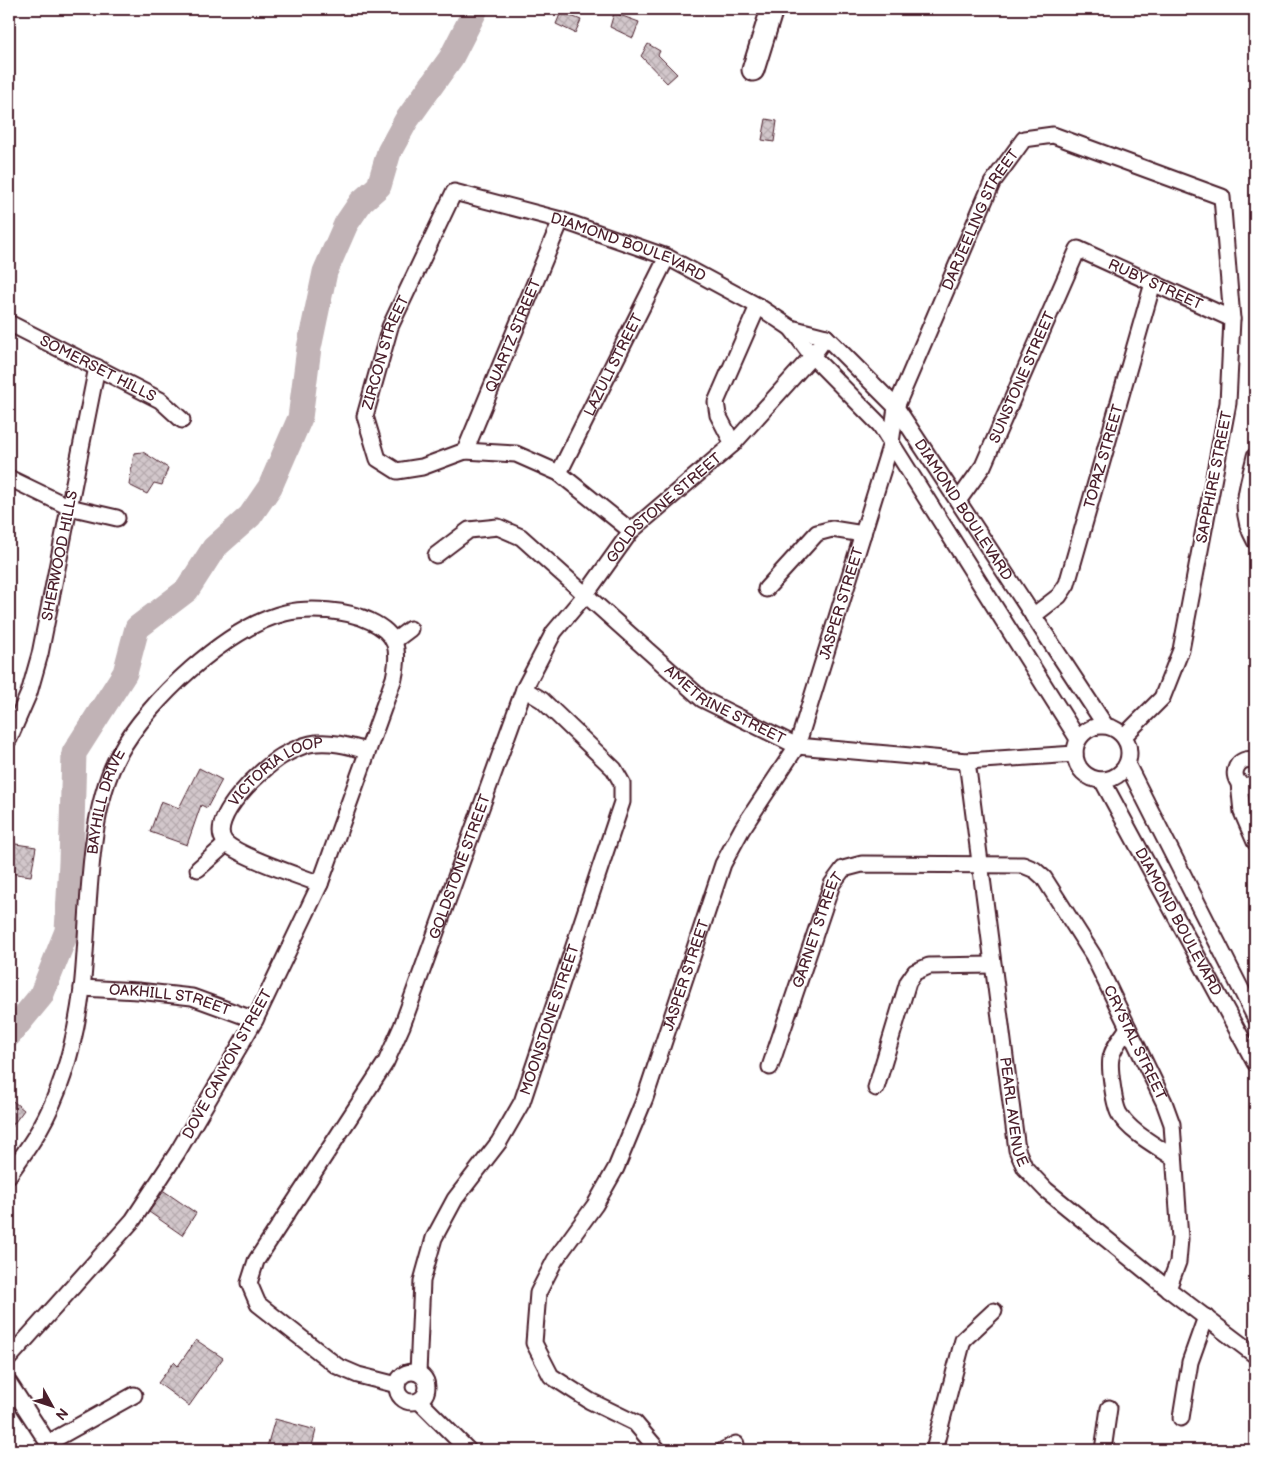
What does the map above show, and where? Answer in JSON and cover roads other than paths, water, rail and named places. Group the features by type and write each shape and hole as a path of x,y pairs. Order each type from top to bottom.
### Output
{"street":[{"path":"753,70 772,9"},
{"name":"DARJEELING STREET","path":"891,443 896,407 992,183 1024,139 1053,135 1222,198"},
{"name":"DIAMOND BOULEVARD","path":"454,192 561,220 667,257 758,306 791,328 826,337 896,407 1104,725"},
{"name":"ZIRCON STREET","path":"454,192 390,327 365,416 378,459 397,471 422,467 465,451"},
{"name":"SAPPHIRE STREET","path":"1124,736 1162,698 1181,650 1228,403 1232,319 1222,198"},
{"name":"QUARTZ STREET","path":"465,451 561,220"},
{"name":"RUBY STREET","path":"1078,249 1232,319"},
{"name":"SUNSTONE STREET","path":"958,501 983,466 1078,249"},
{"name":"LAZULI STREET","path":"559,473 667,257"},
{"name":"TOPAZ STREET","path":"1033,616 1059,596 1067,584 1153,283"},
{"path":"733,444 718,415 716,402 758,306"},
{"name":"SOMERSET HILLS","path":"9,323 160,400 182,420"},
{"name":"DIAMOND BOULEVARD","path":"791,328 812,356 880,425 1078,739"},
{"name":"GOLDSTONE STREET","path":"397,1385 358,1375 337,1366 258,1304 249,1283 256,1261 386,1062 402,1026 524,690 554,632 586,594 632,531 733,444 812,356 826,337"},
{"name":"SHERWOOD HILLS","path":"9,739 29,693 40,654 97,367"},
{"name":"JASPER STREET","path":"658,1450 635,1423 590,1401 551,1376 534,1343 538,1293 555,1260 596,1204 616,1168 645,1098 723,864 742,829 797,746 891,443"},
{"path":"465,451 516,454 559,473 632,531"},
{"path":"1255,456 1244,512 1248,528 1255,540"},
{"path":"9,478 69,507 117,518"},
{"name":"AMETRINE STREET","path":"436,554 469,530 498,526 522,537 702,699 797,746 967,761 1075,754"},
{"path":"766,589 817,533 832,529 863,534"},
{"name":"BAYHILL DRIVE","path":"9,1175 39,1130 58,1090 75,1027 82,988 94,848 106,783 118,754 153,706 176,683 222,645 258,623 284,613 325,610 367,620 384,628 394,642"},
{"path":"394,642 410,629"},
{"name":"DOVE CANYON STREET","path":"9,1358 133,1220 177,1153 255,1020 320,884 394,678 399,657 394,642"},
{"name":"MOONSTONE STREET","path":"418,1373 422,1281 434,1238 455,1200 499,1142 522,1102 622,802 622,783 614,769 542,700 524,690"},
{"path":"1104,725 1112,727 1124,736 1130,749 1127,764 1118,775 1102,780 1087,775 1081,770 1075,754 1078,739 1090,729 1104,725"},
{"name":"VICTORIA LOOP","path":"226,844 221,836 221,824 227,813 249,785 280,757 295,748 312,744 347,746 367,751"},
{"path":"1255,761 1248,759 1238,764 1235,775 1239,783 1242,812 1255,842"},
{"name":"PEARL AVENUE","path":"967,761 1017,1150 1025,1168 1046,1190 1168,1289 1255,1355"},
{"name":"DIAMOND BOULEVARD","path":"1127,764 1255,1017"},
{"name":"DIAMOND BOULEVARD","path":"1102,780 1255,1063"},
{"path":"1239,783 1248,787 1255,784"},
{"path":"198,869 226,844 320,884"},
{"name":"GARNET STREET","path":"770,1067 832,884 843,868 862,864 980,864"},
{"name":"CRYSTAL STREET","path":"980,864 1023,865 1035,870 1044,878 1093,954 1164,1102 1172,1124 1180,1239 1178,1262 1168,1289"},
{"path":"876,1088 908,982 915,972 929,966 993,964"},
{"name":"OAKHILL STREET","path":"82,988 146,991 192,997 255,1020"},
{"path":"1128,1028 1114,1048 1110,1059 1116,1106 1120,1115 1132,1127 1174,1158"},
{"path":"934,1450 963,1340 994,1311"},
{"path":"1181,1418 1190,1362 1206,1317"},
{"path":"418,1373 427,1383 424,1396 419,1401 406,1402 397,1391 397,1385 405,1374 418,1373"},
{"path":"9,1383 49,1447 134,1395"},
{"path":"419,1401 468,1450"},
{"path":"1102,1450 1108,1408"}],"waterway":[{"path":"9,1035 41,996 67,931 74,753 125,673 137,628 187,590 214,548 250,516 270,487 300,418 309,348 325,272 346,224 361,202 379,186 389,152 406,121 451,58 476,9"}]}
